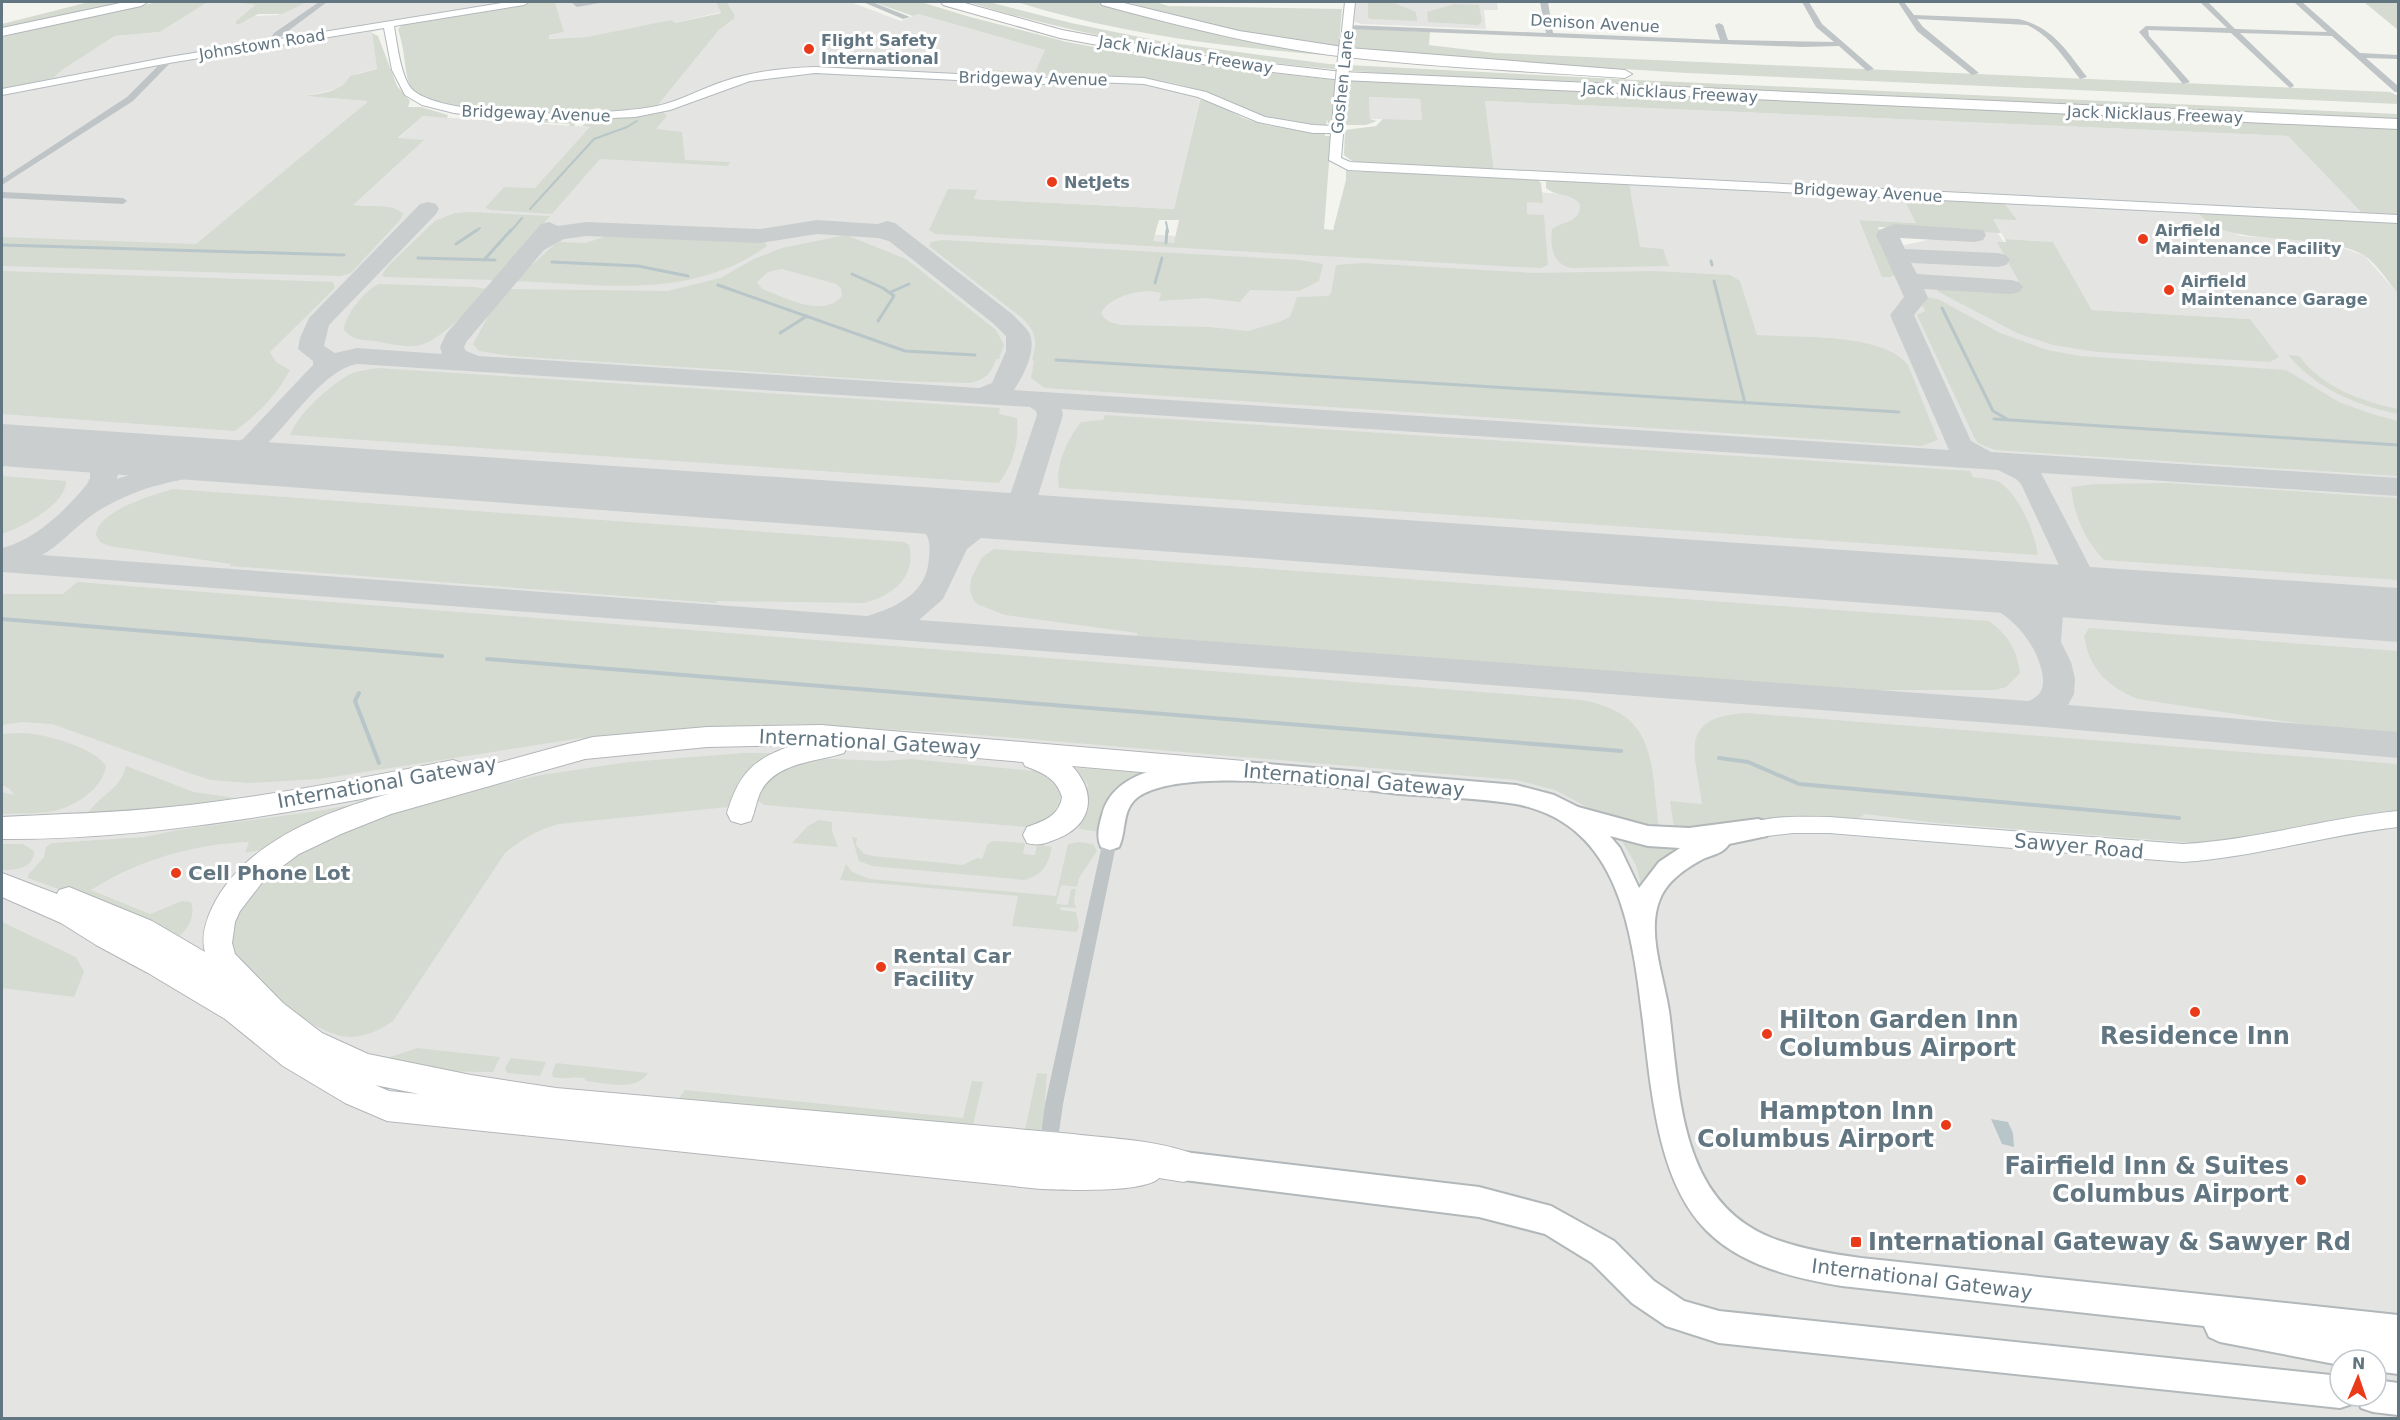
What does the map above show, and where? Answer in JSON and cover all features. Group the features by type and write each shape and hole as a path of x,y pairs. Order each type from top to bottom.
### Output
{"highway":[{"path":"2,32 141,2"},
{"path":"944,2 964,8"},
{"name":"Jack Nicklaus Freeway","path":"948,2 1060,34 1185,57 1333,75 1511,85 2398,124"},
{"path":"1107,2 1258,39 1361,53 1652,76"},
{"path":"1121,2 1154,15"},
{"path":"2,20 57,6"},
{"name":"Jack Nicklaus Freeway","path":"1106,28 1181,41"},
{"name":"Jack Nicklaus Freeway","path":"1204,45 1344,62 2098,96"},
{"path":"2309,105 2398,109"},
{"name":"International Gateway","path":"2,828 100,825 210,813 344,792 461,768 593,747 677,739 759,735 880,739 1244,771"},
{"path":"741,813 748,791 757,777 773,764 793,755 819,748 880,739"},
{"path":"272,1013 222,961 217,943 220,922 229,903 254,872 289,846 331,826 385,805 593,747"},
{"path":"966,747 1043,761 1063,771 1069,778 1074,792 1074,811 1067,822 1053,831 1037,835"},
{"path":"2,885 54,893 142,930 178,950 244,997 272,1013 311,1043 364,1068 471,1090 556,1103 1006,1146 1061,1148 1132,1156 1184,1166"},
{"path":"2,885 71,914 106,936 159,964 236,1009 294,1056 356,1092 387,1106 1041,1173 1080,1175 1184,1166"}],"main road":[{"name":"International Gateway","path":"1244,771 1532,798 1560,808 1592,831 1613,856 1627,887 1640,931 1673,1138 1683,1170 1693,1189 1719,1222 1740,1237 1776,1255 1805,1264 1861,1274 2398,1331"},
{"path":"1110,840 1117,806 1127,793 1136,787 1168,777 1244,771"},
{"path":"1560,808 1618,830 1655,838 1696,839 1758,829"},
{"path":"1640,931 1647,896 1663,873 1684,857 1704,847 1758,829"},
{"path":"1184,1166 1479,1202 1551,1221 1603,1252 1642,1292 1677,1315 1719,1327 2328,1391"},
{"path":"2093,1300 2276,1338 2398,1358"}],"street":[{"path":"272,43 277,35 323,2"},
{"name":"Johnstown Road","path":"2,92 169,60 524,2"},
{"path":"576,3 601,2"},
{"path":"867,2 906,16"},
{"name":"Goshen Lane","path":"1338,162 1335,157 1337,130 1350,2"},
{"path":"1544,2 1550,34"},
{"path":"1806,2 1819,25 1870,69"},
{"path":"1901,2 1920,29 1975,73"},
{"path":"2204,2 2290,86"},
{"path":"2298,2 2398,90"},
{"path":"1910,17 2018,21 2033,24 2046,30 2083,77"},
{"name":"Bridgeway Avenue","path":"388,24 402,85 422,103 465,111 581,117 631,115 680,104 746,78 790,71 815,70 1041,81 1094,79 1144,81 1202,94 1262,120 1313,129 1337,130"},
{"path":"1719,25 1725,42"},
{"name":"Denison Avenue","path":"1348,27 1802,45 1841,44"},
{"path":"2186,82 2145,37 2143,32 2146,28 2335,34"},
{"path":"2359,56 2398,57"},
{"path":"2,183 130,99 169,60"},
{"name":"Bridgeway Avenue","path":"1338,162 1368,167 2398,219"},
{"path":"2,195 123,201"},
{"name":"Sawyer Road","path":"1758,829 1793,825 1829,825 2183,853 2232,850 2355,825 2398,819"},
{"path":"1061,1148 1050,1135 1054,1104 1110,840"}],"shaded area":[{"path":"89,2 123,2 2,28 2,24"},
{"path":"157,2 208,2 160,32 115,36 53,78 2,89 2,37"},
{"path":"208,2 255,5 236,21 240,24 254,16 277,15 307,2 520,2 520,4 407,22 372,32 377,69 359,73 338,89 304,96 367,101 366,103 197,244 423,141 398,139 423,116 591,127 667,116 658,105 719,30 732,21 734,14 727,2 850,2 901,21 918,14 1046,50 1035,72 993,70 992,73 1046,78 1135,77 1202,90 1174,209 974,199 962,224 1526,255 1516,190 1583,196 1629,183 1495,176 1485,101 2288,136 2369,220 2199,214 2204,221 2241,236 2325,241 2365,256 2398,294 2398,1418 2,1418 2,89 53,78 115,36 160,32","holes":["1904,197 2017,219 1993,219 2005,239 2053,242 2092,310 2249,319 2072,344 1993,226 1872,252 1859,220 1917,223"]},
{"path":"234,2 307,2 282,14 258,14 236,24 236,21 255,5"},
{"path":"536,2 555,2 564,32 549,35 549,39 587,37 671,20 675,23 721,13 716,2 727,2 734,14 734,19 719,30 658,105 638,110 599,112 602,109 596,108 584,114 463,108 425,99 415,92 407,74 398,29 402,25"},
{"path":"555,2 716,2 721,12 675,23 587,37 548,39 548,35 564,32"},
{"path":"873,2 921,2 1067,42 1177,62 1334,80 2398,129 2398,215 2363,214 2288,136 1485,101 1494,170 1363,163 1352,161 1344,155 1345,130 1376,126 1383,119 1422,120 1420,99 1369,97 1370,119 1377,121 1366,125 1346,125 1343,121 1350,84 1335,82 1334,91 1337,92 1332,122 1328,124 1327,119 1326,125 1318,125 1294,123 1252,113 1192,88 1158,80 1111,76 994,76 993,70 1035,72 1045,50 918,14 913,16"},
{"path":"968,2 989,2 1071,23 1164,42 1329,64 2398,114 2398,119 1349,71 1238,59 1129,42"},
{"path":"1017,2 1101,2 1142,15 1372,59 1193,41 1104,25"},
{"path":"1127,2 1156,2 1168,6 1342,9 1339,44 1353,46 1354,38 1350,38 1352,31 1356,29 1430,32 1429,45 1495,53 2390,92 2398,96 2398,104 1686,73 1456,58 1282,40 1185,20"},
{"path":"1355,2 1497,2 1498,10 1484,10 1486,29 1361,24 1353,21"},
{"path":"1368,2 1392,2 1416,12 1417,21 1368,18"},
{"path":"2364,2 2398,2 2398,30"},
{"path":"1454,4 1479,5 1482,22 1478,25 1428,22 1427,12"},
{"path":"372,33 378,36 397,86 410,101 408,107 421,107 448,115 447,118 423,116 398,138 424,140 353,205 393,208 403,214 401,219 351,273 341,276 2,266 2,237 196,244 366,103 367,101 304,96 336,89 350,76 377,69"},
{"path":"1369,97 1420,99 1422,120 1370,119"},
{"path":"1200,100 1219,105 1258,123 1325,133 1325,136 1331,136 1324,229 1333,230 1346,180 1346,171 1536,178 1541,183 1543,203 1527,202 1527,214 1544,215 1548,265 1541,268 1518,267 935,234 929,230 948,189 977,190 974,199 1174,209","holes":["1159,220 1179,220 1174,243 1153,241"]},
{"path":"663,111 667,116 656,129 682,132 685,160 730,162 728,166 600,159 552,214 485,208 504,187 535,188 590,127 582,126 587,122"},
{"path":"468,114 576,119 577,121 574,126 569,126 570,124 460,118"},
{"path":"1546,180 1629,183 1640,247 1663,249 1669,266 1571,268 1560,263 1552,248 1552,229 1578,215 1580,204 1573,198 1550,191 1546,188"},
{"path":"1903,197 2004,203 2017,220 1993,219 2001,233 1878,227 1899,273 1890,277 1882,277 1859,220 1916,223"},
{"path":"2202,212 2398,222 2398,294 2369,259 2347,248 2325,243 2230,232 2212,225 2199,214"},
{"path":"455,213 550,216 495,280 384,277 382,275 388,266 435,221"},
{"path":"609,235 759,241 765,242 767,246 738,263 707,275 676,282 611,286 514,281 559,242 586,243"},
{"path":"846,235 906,259 996,330 1004,345 999,359 996,359 987,376 969,383 899,381 510,356 479,351 473,344 495,304 508,289 668,291 720,278 754,259 782,248","holes":["782,269 836,284 841,288 842,296 834,303 814,306 792,301 762,289 757,282 768,272"]},
{"path":"2005,239 2053,242 2092,310 2250,319 2279,357 2270,362 2097,352 2053,345 2017,333 1937,291 1938,287 1944,285 2023,289 1997,242 2006,242"},
{"path":"943,240 1299,260 1323,264 1319,281 1299,291 1250,290 1240,302 1205,298 1159,301 1161,293 1136,292 1112,302 1101,313 1110,322 1122,325 1209,327 1248,331 1290,317 1297,297 1328,296 1331,293 1336,265 1363,263 1533,273 1654,271 1730,275 1740,281 1757,335 1815,337 1860,342 1896,354 1908,365 1938,440 1922,446 1045,388 1031,378 1035,342 1030,327 1021,317 929,246 931,242"},
{"path":"2,271 333,282 335,288 270,352 276,362 290,370 266,404 235,431 2,414"},
{"path":"379,284 487,289 454,323 434,339 424,344 405,346 358,339 350,336 344,330 357,304 368,291"},
{"path":"1925,297 1938,299 2000,333 2047,350 2080,356 2286,370 2339,402 2398,421 2398,476 1995,450 1978,443 1974,437 1917,315 1925,311 1920,300"},
{"path":"2288,355 2299,356 2319,377 2344,392 2398,409 2398,414 2367,406 2338,394 2311,377"},
{"path":"377,368 1000,408 999,414 1017,418 1017,435 1012,460 999,483 290,435 306,410 329,389 349,375"},
{"path":"1105,415 1970,471 1973,477 2001,483 2015,498 2030,526 2038,555 1059,488 1061,462 1076,429 1081,422 1103,420"},
{"path":"2,476 66,481 59,498 42,514 2,534"},
{"path":"2169,483 2398,498 2398,580 2104,560 2091,544 2081,526 2071,487 2095,484"},
{"path":"173,489 904,542 909,545 911,556 906,576 893,590 864,603 717,601 716,603 230,566 231,564 109,546 100,542 96,535 99,526 116,511"},
{"path":"994,549 1989,621 2010,643 2017,657 2020,673 2006,687 1995,690 1840,688 1841,690 1137,636 1137,633 1005,615 979,605 974,601 970,591 971,579 982,557"},
{"path":"77,582 1582,700 1607,707 1625,717 1638,730 1646,745 1651,763 1659,828 1656,831 1598,813 1555,790 1516,780 956,733 795,724 689,728 575,739 320,779 248,783 211,780 52,724 21,722 2,725 2,594 63,594"},
{"path":"2089,628 2398,651 2398,733 2315,726 2138,699 2118,689 2095,667 2084,636"},
{"path":"1746,713 2398,764 2398,811 2347,817 2247,837 2196,843 1938,823 1865,814 1859,818 1780,817 1707,830 1674,828 1670,801 1702,804 1695,754 1700,730 1709,722 1724,716"},
{"path":"20,733 54,738 91,753 106,766 99,783 84,797 67,807 48,812 2,814 2,792 14,795 10,789 2,785 2,734"},
{"path":"743,753 789,753 738,806 559,824 537,832 511,848 505,853 393,1021 374,1032 351,1037 336,1035 320,1028 285,1005 226,954 226,922 251,883 325,834 455,794 541,775 629,762"},
{"path":"811,758 882,761 911,759 1044,772 1052,775 1062,791 1058,805 1051,815 1041,823 1026,827 764,805 755,798 769,774"},
{"path":"126,766 194,792 235,798 173,807 88,813 120,781"},
{"path":"1076,768 1145,773 1145,776 1100,832 1079,829 1088,785"},
{"path":"411,793 269,848 245,853 249,842 187,850 147,862 91,890 150,914 182,901 191,902 190,922 177,938 128,914 28,878 28,875 44,857 46,847 52,843 144,837 178,830 318,811"},
{"path":"819,820 832,822 832,831 838,847 792,843 808,826"},
{"path":"852,837 857,838 856,845 864,854 963,865 977,858 982,859 987,845 992,841 1025,843 1023,854 1035,855 1037,844 1052,847 1049,859 1041,872 1025,880 872,866 859,861"},
{"path":"1626,839 1687,846 1643,892 1636,865 1622,841"},
{"path":"1078,842 1093,844 1097,851 1079,878 1077,887 1061,885 1056,904 1068,905 1071,889 1076,889 1074,901 1076,908 1061,907 1060,910 1076,912 1079,926 1077,932 1012,926 1018,896 840,880 846,864 852,872 870,879 1056,896 1068,844"},
{"path":"2,844 23,844 34,851 31,862 18,869 2,870"},
{"path":"2,922 76,957 84,972 74,997 2,988"},
{"path":"417,1048 500,1057 493,1072 410,1071 387,1062 390,1057"},
{"path":"511,1058 546,1062 540,1076 507,1073 505,1068"},
{"path":"556,1063 648,1073 636,1083 620,1085 586,1081 584,1078 576,1077 553,1077 552,1073"},
{"path":"1037,1073 1047,1074 1043,1125 1039,1133 1025,1130"},
{"path":"972,1081 983,1082 973,1125 989,1127 678,1100 685,1090 963,1118"},
{"path":"1991,1119 2008,1122 2013,1133 2014,1147 2002,1144"}],"waterway":[{"path":"530,209 594,139 637,121"},
{"path":"510,232 522,218"},
{"path":"1166,222 1168,232"},
{"path":"475,232 480,228"},
{"path":"456,244 477,230"},
{"path":"484,260 511,230"},
{"path":"1166,243 1167,230"},
{"path":"2,245 344,255"},
{"path":"418,258 484,260"},
{"path":"1155,283 1162,258"},
{"path":"484,260 495,260"},
{"path":"1711,261 1712,265"},
{"path":"552,262 638,266 688,276"},
{"path":"852,274 883,288 894,296 878,321"},
{"path":"1714,281 1745,402"},
{"path":"891,292 909,284"},
{"path":"718,285 807,316"},
{"path":"1942,308 1993,411 2007,419"},
{"path":"780,333 807,316"},
{"path":"807,316 905,351 975,355"},
{"path":"1056,360 1745,402"},
{"path":"1745,402 1899,412"},
{"path":"1994,419 2398,445"},
{"path":"2,619 442,656"},
{"path":"487,659 1621,751"},
{"path":"359,693 355,701 379,763"},
{"path":"1719,758 1748,762 1799,784 2179,818"}],"taxiway":[{"path":"325,367 326,358 311,349 312,338 318,323 428,209"},
{"path":"536,245 558,233 586,229 760,236 817,227 880,231 897,236"},
{"path":"887,228 1003,319 1018,334 1019,351 1003,388 982,396"},
{"path":"536,245 549,229"},
{"path":"1896,255 1887,235 1895,231 1975,235"},
{"path":"474,363 455,356 452,347 455,339 536,245"},
{"path":"1896,255 1998,260"},
{"path":"1896,255 1908,281"},
{"path":"1908,281 2011,287"},
{"path":"1908,281 1916,298 1902,315 1960,446 1975,456 1988,461"},
{"path":"325,367 341,359 357,356 1030,399"},
{"path":"255,441 325,367"},
{"path":"877,624 904,615 926,599 937,584 950,552 964,536 979,526 1021,506 1050,415 1046,405 1030,399"},
{"path":"1030,399 1988,461"},
{"path":"77,512 104,496 134,483 204,465 228,457 249,446"},
{"path":"77,512 99,487 105,470 102,462 79,450"},
{"path":"1988,461 2398,487"},
{"path":"2004,462 2026,473 2033,481 2079,576 2072,590 2058,600 2047,614 2046,640"},
{"path":"1024,500 1031,513 1053,519"},
{"path":"893,508 915,514 932,523 943,538 944,561"},
{"path":"2,558 36,546 77,512"},
{"path":"2,562 2031,714"},
{"path":"2075,567 2091,584 2125,595"},
{"path":"1937,582 1976,590 2003,600 2024,615 2036,629 2055,662 2059,679 2058,694 2049,706 2031,714"},
{"path":"2031,714 2398,745"}],"runway":[{"path":"2,445 2398,615"}],"place":[{"name":"Flight Safety International","path":"809,49"},
{"name":"NetJets","path":"1052,182"},
{"name":"Airfield Maintenance Facility","path":"2143,239"},
{"name":"Airfield Maintenance Garage","path":"2169,290"},
{"name":"Cell Phone Lot","path":"176,873"},
{"name":"Rental Car Facility","path":"881,967"},
{"name":"Residence Inn","path":"2195,1012"},
{"name":"Hilton Garden Inn Columbus Airport","path":"1767,1034"},
{"name":"Hampton Inn Columbus Airport","path":"1946,1125"},
{"name":"Fairfield Inn & Suites Columbus Airport","path":"2301,1180"},
{"name":"International Gateway & Sawyer Rd","path":"1856,1242"}]}
